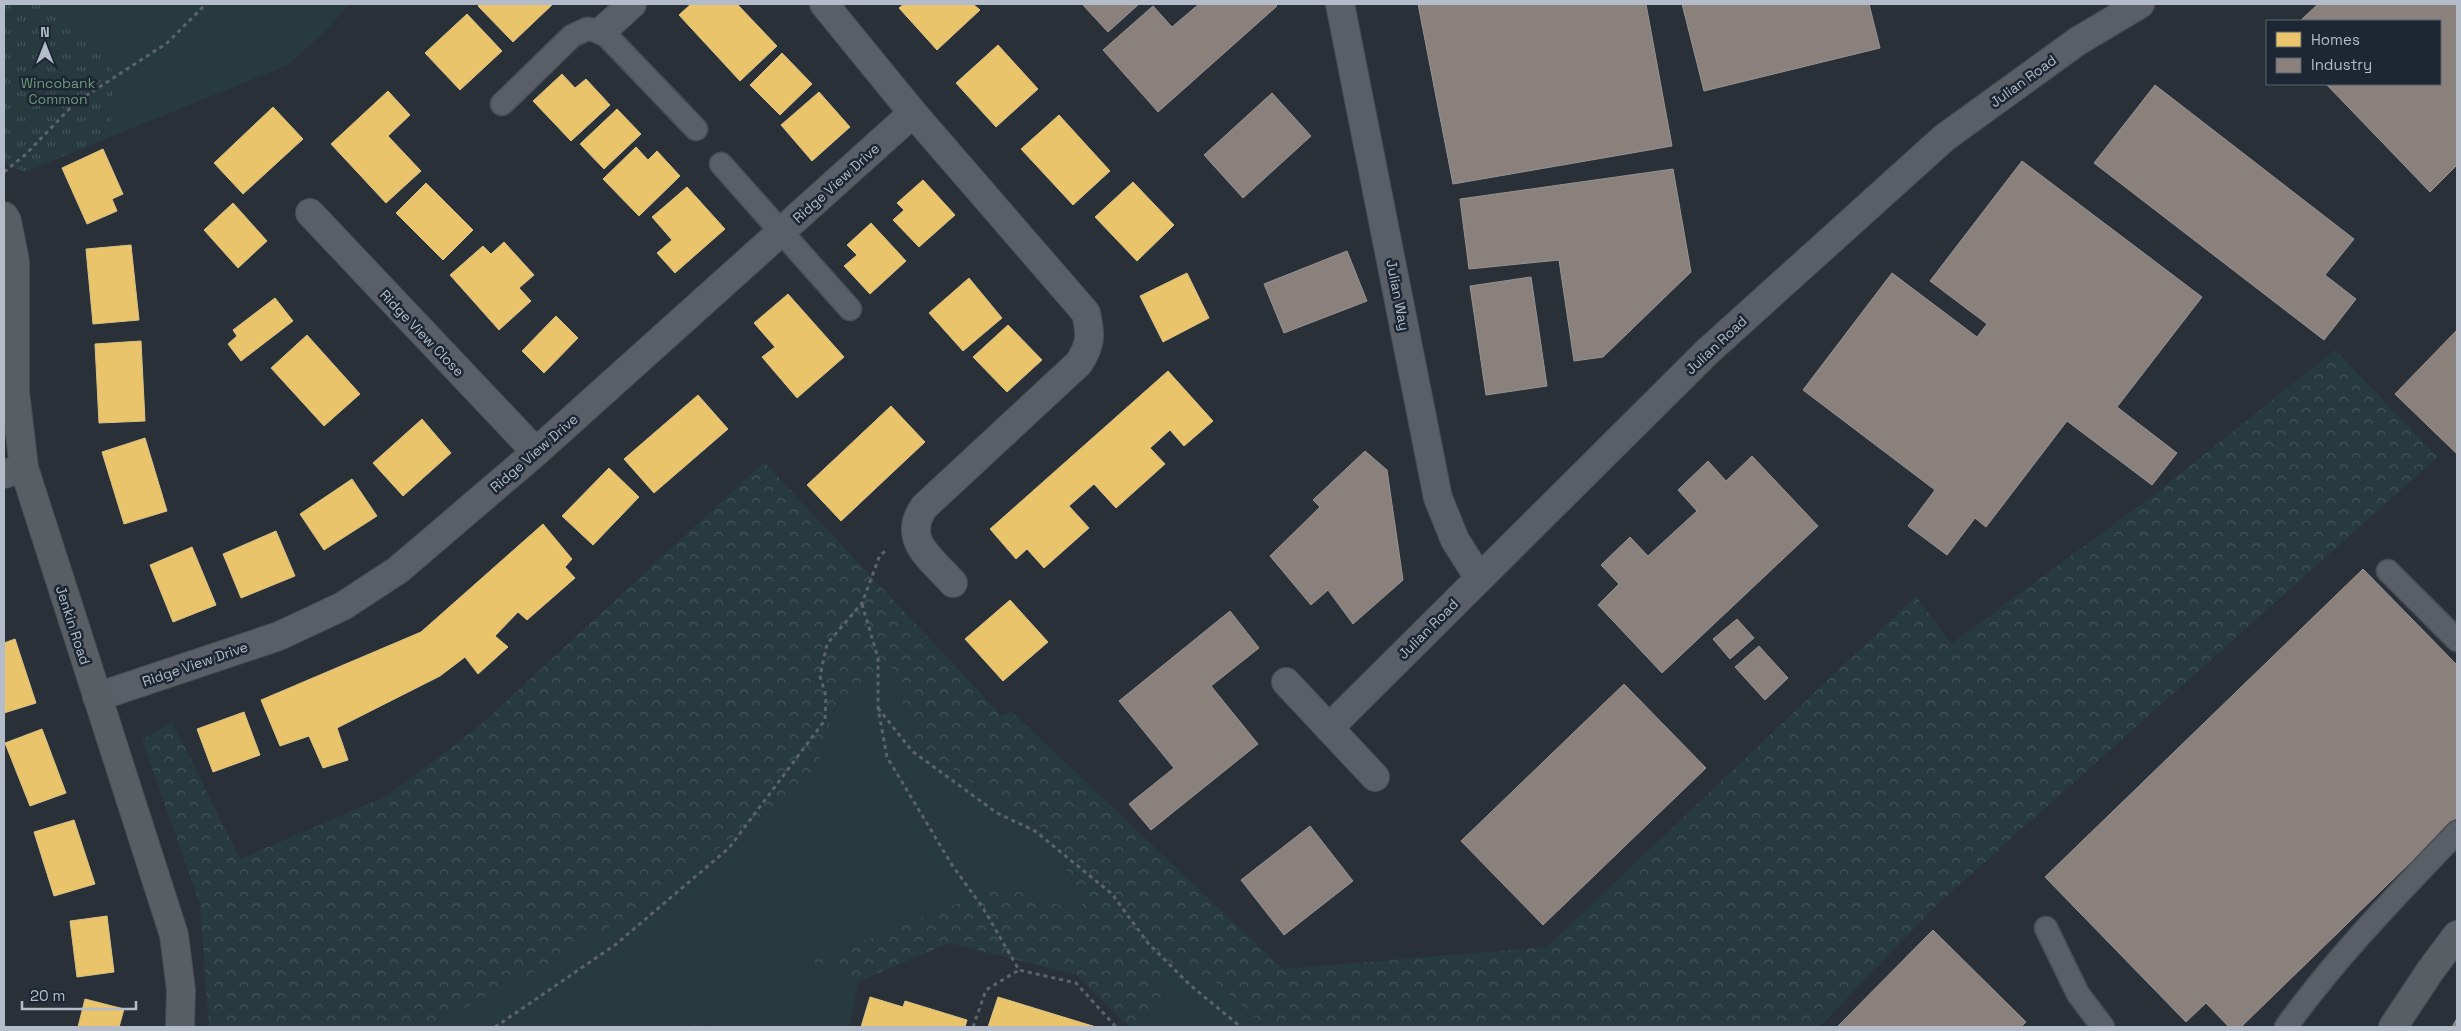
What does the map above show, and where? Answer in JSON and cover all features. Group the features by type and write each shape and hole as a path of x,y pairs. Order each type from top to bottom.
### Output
{"street":[{"path":"602,31 632,4"},
{"path":"824,4 913,113 1086,313 1090,332 1088,349 1079,363 924,507 916,518 915,532 918,545 953,583"},
{"name":"Julian Way","path":"1340,4 1438,498 1455,540 1478,578"},
{"name":"Julian Road","path":"1328,728 1708,352 1944,138 2078,41 2140,4"},
{"name":"Ridge View Drive","path":"97,697 279,636 343,606 398,570 536,452 913,113"},
{"name":"Ridge View Close","path":"310,213 536,452"},
{"name":"Jenkin Road","path":"4,216 7,221 16,262 14,471 97,697 174,935 181,990 180,1027"},
{"path":"1286,682 1375,777"},
{"path":"2393,1027 2457,936"}],"lane":[{"path":"502,104 572,36 587,29 602,31 696,129"},
{"path":"721,164 850,310"},
{"path":"2388,571 2457,640"},
{"path":"2286,1027 2312,990 2357,937 2457,832"},
{"path":"2046,928 2078,994 2103,1027"}],"path":[{"path":"4,172 75,103 167,43 206,4"},
{"path":"495,1027 615,945 730,848 825,720 826,696 820,676 826,644 862,604 880,555 915,532"},
{"path":"862,604 878,658 878,708 887,757 952,865 983,908 1019,970"},
{"path":"878,708 912,751 997,813 1035,831 1112,894 1148,943 1190,985 1241,1027"},
{"path":"973,1027 986,990 1019,970 1076,984 1116,1027"}],"green space":[{"name":"Wincobank Common","path":"4,4 48,4 89,31 114,74 110,137 25,172 4,163"},
{"path":"48,4 349,4 328,29 288,65 110,137 114,74"},
{"path":"2335,350 2438,457 1939,903 1819,1027 1266,1027 1213,980 1162,960 1164,1002 1134,1027 1129,1027 1077,975 949,943 858,982 812,961 1002,886 1086,914 1052,835 918,747 889,661 835,708 814,777 628,916 504,990 424,1027 209,1027 200,904 142,740 172,722 240,859 387,796 482,724 764,462 1002,716 1011,711 1283,969 1547,947 1916,596 1951,644 2151,497"},
{"path":"890,661 918,747 1052,836 1086,915 813,960 858,982 850,1027 715,1027 710,1025 705,1027 424,1027 504,990 814,777 835,708"},
{"path":"1161,960 1213,980 1266,1027 1134,1027 1164,1002"}],"building: Homes":[{"path":"480,4 553,4 513,42 478,6"},
{"path":"691,4 737,4 777,46 740,81 679,15"},
{"path":"904,4 973,4 980,10 937,50 899,8"},
{"path":"467,14 502,51 460,90 425,53"},
{"path":"998,45 1038,89 996,127 956,83"},
{"path":"782,53 812,84 780,115 750,85"},
{"path":"562,74 575,88 586,79 610,105 571,141 533,101"},
{"path":"388,91 410,115 388,136 421,171 386,203 331,144"},
{"path":"819,92 850,127 812,161 781,125"},
{"path":"273,107 303,139 243,194 214,163"},
{"path":"617,109 641,134 604,169 580,144"},
{"path":"1059,115 1110,171 1073,205 1021,149"},
{"path":"636,147 648,160 657,151 680,176 639,216 603,179"},
{"path":"103,149 123,194 112,199 117,211 87,224 62,168"},
{"path":"923,180 955,215 919,247 893,220 904,210 897,203"},
{"path":"1133,182 1174,225 1137,261 1095,217"},
{"path":"426,183 473,230 443,260 396,213"},
{"path":"687,187 725,229 675,273 657,253 672,240 652,217"},
{"path":"233,203 267,241 238,268 204,230"},
{"path":"871,223 906,261 870,294 844,266 857,255 847,245"},
{"path":"504,242 534,275 519,288 531,301 499,330 450,275 483,246 491,254"},
{"path":"131,245 139,320 93,324 86,249"},
{"path":"1187,273 1209,318 1163,342 1140,296"},
{"path":"969,278 1002,318 963,351 929,313"},
{"path":"788,294 844,357 797,398 762,357 775,347 754,323"},
{"path":"275,298 293,321 241,361 228,344 237,336 233,330"},
{"path":"556,316 578,338 544,373 522,351"},
{"path":"1008,325 1042,360 1007,392 973,357"},
{"path":"307,335 360,394 324,426 271,368"},
{"path":"141,341 145,421 99,423 95,344"},
{"path":"1168,371 1213,421 1184,446 1170,430 1150,448 1165,464 1116,508 1094,484 1069,506 1089,528 1044,568 1027,549 1016,559 990,529"},
{"path":"698,395 728,429 654,493 624,459"},
{"path":"891,406 925,442 841,521 807,485"},
{"path":"422,419 451,453 403,496 373,463"},
{"path":"145,438 167,511 124,524 102,452"},
{"path":"609,468 639,497 593,545 562,516"},
{"path":"352,479 377,516 324,550 300,514"},
{"path":"543,524 572,559 565,567 575,578 527,620 518,612 495,636 508,647 478,674 465,657 440,676 337,728 348,760 323,768 309,736 280,746 261,700 421,632"},
{"path":"276,531 295,576 241,598 223,554"},
{"path":"192,547 216,605 173,622 150,565"},
{"path":"1010,600 1048,642 1003,681 965,639"},
{"path":"15,639 36,703 4,713 4,643"},
{"path":"244,712 260,755 213,772 197,729"},
{"path":"42,729 66,793 30,806 5,743"},
{"path":"74,820 95,884 54,896 34,832"},
{"path":"107,916 114,972 77,977 70,921"},
{"path":"870,997 903,1007 905,1001 967,1020 965,1027 861,1027"},
{"path":"998,997 1096,1027 988,1027"},
{"path":"85,999 124,1009 119,1027 78,1027"}],"building: Industry":[{"path":"1082,4 1139,4 1108,32"},
{"path":"1199,4 1275,4 1277,6 1158,112 1103,50 1153,6 1172,27"},
{"path":"1418,4 1646,4 1672,146 1453,184"},
{"path":"1682,4 1869,4 1880,48 1704,91"},
{"path":"2318,4 2457,4 2457,165 2430,192 2327,85 2441,85 2441,20 2301,20"},
{"path":"2155,85 2354,239 2325,275 2356,299 2324,340 2094,163"},
{"path":"1272,93 1311,136 1243,198 1204,155"},
{"path":"2022,161 2202,297 2117,407 2177,453 2152,485 2067,421 1986,527 1975,518 1947,555 1908,526 1935,490 1803,390 1892,273 1977,337 1987,324 1930,281"},
{"path":"1673,169 1691,272 1603,357 1574,361 1559,260 1469,269 1460,199"},
{"path":"1347,251 1367,301 1284,333 1264,284"},
{"path":"1531,277 1547,386 1486,395 1470,286"},
{"path":"2457,330 2457,454 2395,394"},
{"path":"1365,451 1387,470 1403,580 1353,624 1328,590 1311,605 1270,556 1320,507 1313,500"},
{"path":"1752,456 1818,526 1662,673 1598,605 1619,584 1601,565 1630,537 1648,556 1697,511 1678,490 1708,461 1726,481"},
{"path":"2363,569 2457,665 2457,817 2241,1027 2229,1027 2206,1003 2186,1022 2045,877"},
{"path":"1230,611 1259,648 1211,686 1258,744 1151,830 1129,804 1174,768 1119,701"},
{"path":"1737,619 1754,638 1730,659 1713,639"},
{"path":"1759,646 1788,678 1765,700 1735,667"},
{"path":"1624,684 1706,768 1543,925 1461,841"},
{"path":"1310,826 1353,881 1284,935 1241,880"},
{"path":"1933,930 2026,1022 2021,1027 1837,1027"},
{"path":"2457,1018 2457,1027 2452,1027"}]}
